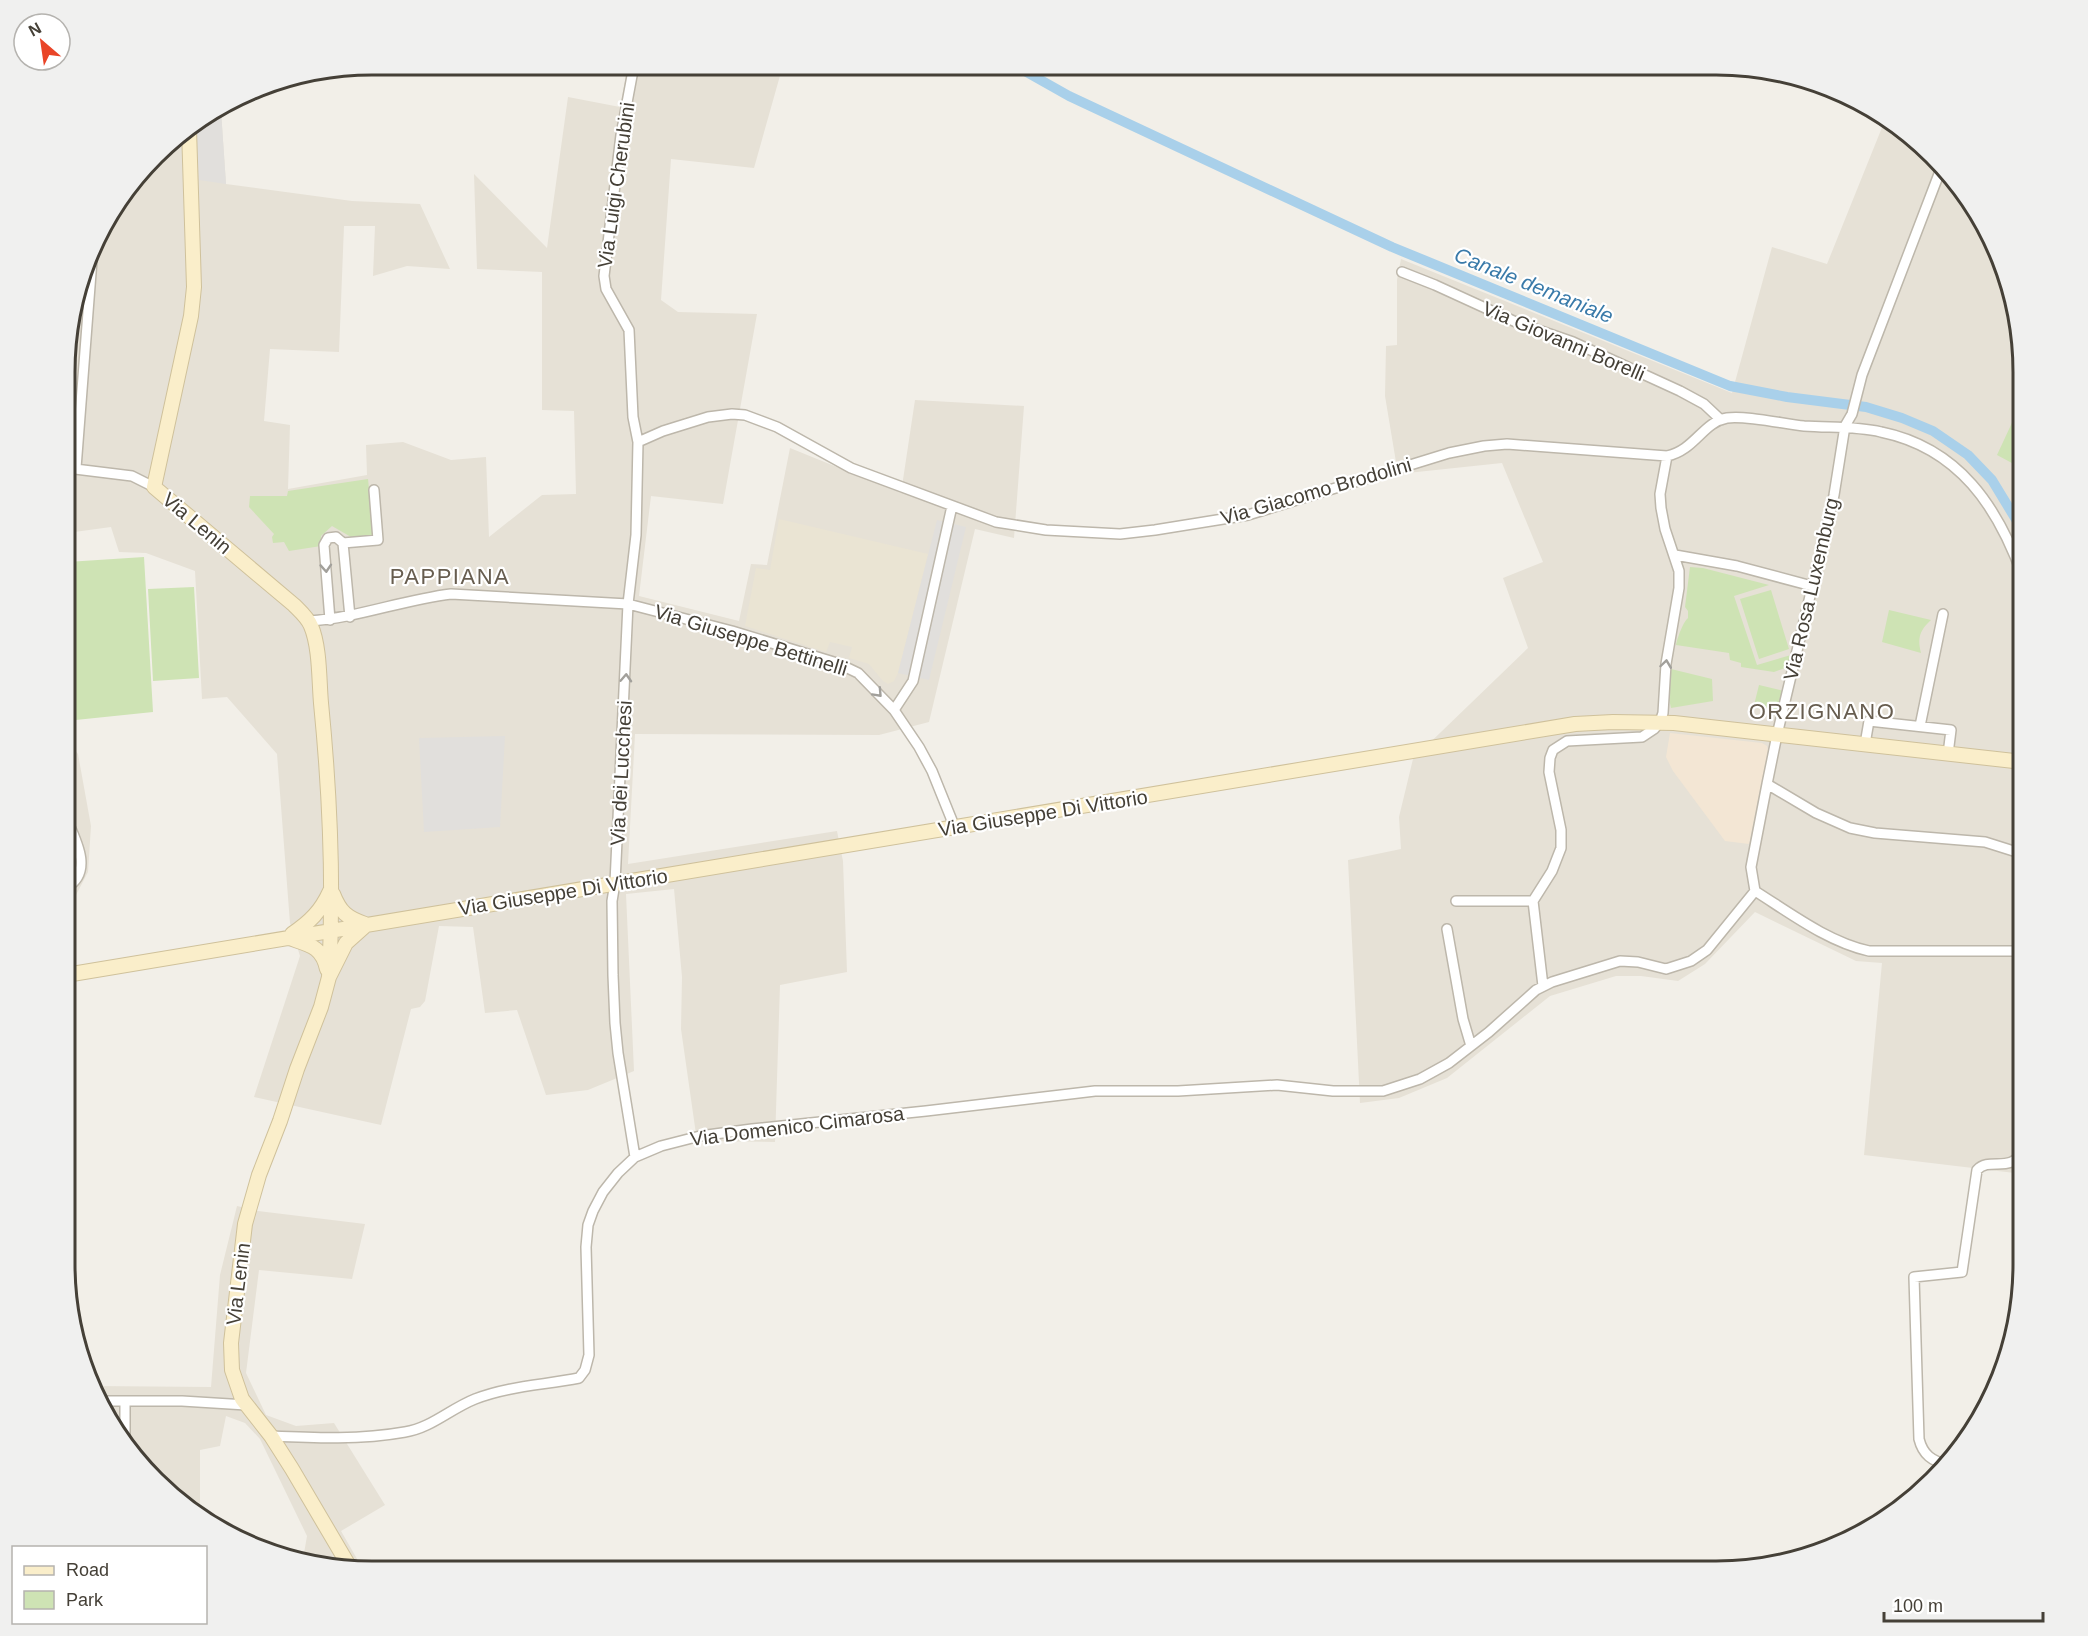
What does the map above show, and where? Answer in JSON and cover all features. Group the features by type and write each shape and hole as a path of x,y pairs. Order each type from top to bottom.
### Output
{"main road":[{"name":"Via Lenin","path":"189,138 194,287 154,487 294,605 309,621 313,633 325,736 331,819 332,931 329,977 321,1007 256,1186 245,1224 231,1357 235,1381 246,1405 271,1436 345,1559"},
{"name":"Via Giuseppe Di Vittorio","path":"75,973 1554,727 1613,722 1660,722 2013,761"},
{"name":"Via Lenin","path":"329,977 346,943 367,925 341,912 331,890"},
{"path":"287,937 314,918 331,890"},
{"path":"287,937 317,950 325,961 329,977"}],"street":[{"name":"Via Luigi Cherubini","path":"632,75 621,135 604,276 606,289 629,330 633,417 638,442"},
{"name":"Via Rosa Luxemburg","path":"1755,891 1751,867 1767,784 1834,495 1845,426 1852,414 1856,394 1938,175"},
{"name":"Via Giovanni Borelli","path":"1402,272 1518,323 1573,342 1680,391 1704,404 1721,420"},
{"path":"75,437 90,280"},
{"name":"Via Giacomo Brodolini","path":"638,442 663,431 708,417 745,415 777,427 851,468 1011,526 1120,534 1248,515 1425,460 1484,446 1507,444 1667,456"},
{"path":"1542,986 1533,901 1552,871 1561,848 1561,830 1550,772 1550,758 1553,750 1567,741 1642,737 1654,729 1663,713 1666,664 1679,588 1679,571 1665,529 1661,508 1660,494 1667,456 1678,454 1708,428 1721,420 1731,418 1806,426 1845,426 1882,432 1930,449 1961,472 1984,499 2013,549"},
{"path":"309,621 350,617 431,596 451,594 628,604 636,535 638,442"},
{"path":"75,468 132,476 154,487"},
{"path":"343,543 378,540 374,490"},
{"path":"894,710 913,681 952,506"},
{"path":"330,620 324,545 328,538 336,537 343,543 350,617"},
{"path":"1675,555 1737,566 1812,586"},
{"name":"Via dei Lucchesi","path":"628,604 612,933 618,1053 635,1157"},
{"name":"Via Giuseppe Bettinelli","path":"628,604 732,631 837,663 858,673 894,710 932,771 955,828"},
{"path":"1920,726 1943,615"},
{"path":"1865,744 1869,721 1920,726 1951,730 1948,754"},
{"path":"1767,784 1816,813 1850,828 1875,833 1985,842 2013,851"},
{"path":"75,840 82,869 75,880"},
{"path":"1755,891 1821,931 1855,948 1869,951 2013,951"},
{"name":"Via Domenico Cimarosa","path":"271,1436 340,1439 406,1432 429,1425 462,1405 491,1393 579,1378 585,1370 589,1355 586,1247 588,1225 593,1210 618,1173 635,1157 661,1146 700,1136 1095,1091 1178,1091 1277,1085 1333,1091 1383,1091 1437,1071 1471,1046 1542,986 1620,961 1638,962 1666,969 1682,966 1707,950 1755,891"},
{"path":"1456,901 1533,901"},
{"path":"1447,929 1463,1018 1471,1046"},
{"path":"1937,1462 1931,1460 1921,1448 1919,1439 1914,1277 1962,1272 1977,1170 1988,1164 2008,1164 2013,1162"},
{"path":"109,1401 182,1401 246,1405"},
{"path":"124,1401 125,1429"}],"shaded area":[{"path":"626,75 780,75 754,168 671,159 661,300 678,312 757,314 723,504 651,496 639,596 739,621 751,564 767,565 790,448 901,493 915,400 1024,406 1014,538 975,529 929,722 879,735 635,734 628,864 837,831 843,861 847,972 780,985 775,1142 697,1141 681,1029 682,977 674,889 626,894 634,1071 588,1090 546,1095 517,1010 485,1013 473,927 439,926 425,1001 420,1007 411,1009 381,1125 254,1097 300,956 290,923 277,754 227,697 202,699 195,571 146,553 119,552 111,527 75,532 76,353 85,295 98,258 125,207 149,176 191,136 221,117 226,184 352,201 420,204 450,269 407,266 373,276 375,226 344,226 339,352 270,349 264,421 290,425 288,489 367,475 366,445 403,442 451,460 486,457 489,537 542,495 576,494 574,411 542,410 542,272 477,269 474,174 547,248 568,97 620,107"},
{"path":"221,117 226,184 199,180 196,132"},
{"path":"1883,126 1926,162 1963,207 1990,258 2007,314 2013,372 2013,1173 1864,1155 1882,963 1856,961 1755,912 1705,964 1678,981 1641,976 1616,976 1550,996 1447,1078 1399,1098 1360,1103 1348,860 1401,849 1399,817 1413,759 1528,648 1503,578 1543,562 1502,463 1398,474 1385,396 1386,346 1397,345 1397,280 1401,259 1732,393 1772,247 1827,264"},
{"path":"779,519 928,554 894,681 888,684 869,664 849,658 852,647 830,642 826,652 745,626 756,568 770,570"},
{"path":"937,520 966,527 929,680 898,673"},
{"path":"1670,733 1762,743 1767,746 1768,751 1749,844 1725,841 1673,771 1666,757"},
{"path":"505,736 500,827 424,832 419,738"},
{"path":"75,750 78,754 91,826 88,872 76,895"},
{"path":"237,1206 258,1211 365,1224 352,1279 259,1270 246,1373 266,1415 296,1426 334,1423 385,1505 341,1531 358,1560 304,1553 307,1536 260,1439 245,1423 226,1416 220,1446 200,1450 200,1506 162,1474 136,1445 106,1395 102,1386 211,1387 220,1275"}],"green space":[{"path":"2013,421 2013,464 1997,455"},
{"path":"368,479 374,535 351,537 332,526 321,536 321,546 289,551 284,542 273,543 274,534 249,507 250,496 287,496 288,491"},
{"path":"144,557 153,712 75,720 75,561"},
{"path":"1690,567 1703,568 1769,585 1734,596 1757,665 1791,655 1788,667 1774,672 1741,667 1741,663 1730,660 1729,653 1676,645 1682,627 1688,618 1688,611 1685,607"},
{"path":"194,587 199,678 153,681 148,589"},
{"path":"1771,590 1789,649 1759,659 1740,599"},
{"path":"1889,610 1931,620 1920,635 1921,653 1882,642"},
{"path":"1671,669 1712,679 1713,701 1671,708 1669,699"},
{"path":"1759,685 1784,691 1780,711 1754,705"}],"waterway":[{"name":"Canale demaniale","path":"1032,75 1069,96 1392,247 1730,386 1787,397 1866,407 1933,431 1968,455 1992,480 2013,515"}],"district":[{"name":"PAPPIANA","path":"450,576"},
{"name":"ORZIGNANO","path":"1822,711"}]}
